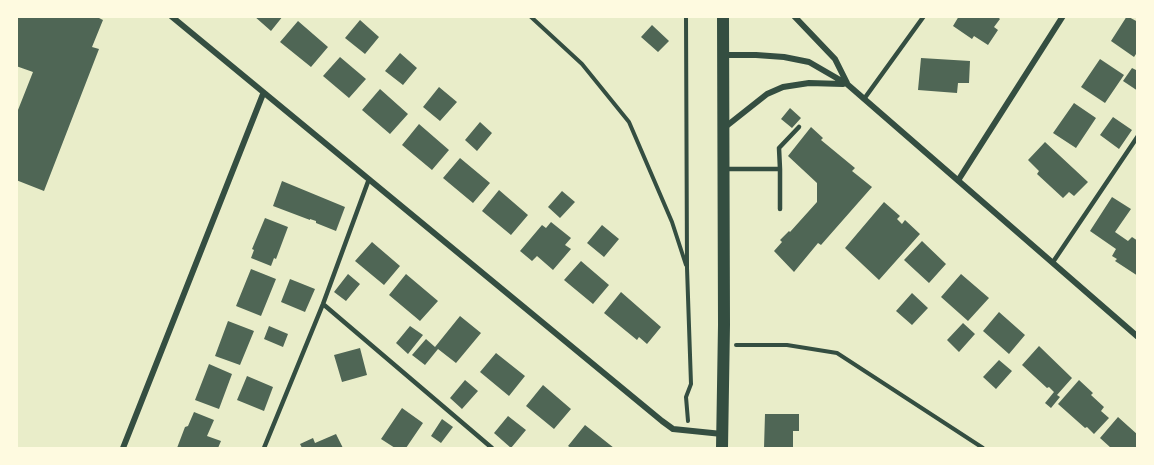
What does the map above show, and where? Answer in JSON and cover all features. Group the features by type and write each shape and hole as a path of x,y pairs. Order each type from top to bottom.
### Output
{"main road":[{"path":"722,448 723,16"}],"street":[{"path":"171,16 263,94 674,429 722,434"},
{"path":"794,16 835,59 847,84"},
{"path":"959,179 1064,16"},
{"path":"723,55 773,56 808,62 847,84 959,179 1137,337"},
{"path":"724,128 767,93 783,87 809,82 847,84"},
{"path":"123,448 263,94"}],"lane":[{"path":"864,99 924,16"},
{"path":"780,209 779,148 799,127"},
{"path":"1053,262 1137,136"},
{"path":"724,169 780,170"},
{"path":"264,448 369,179"},
{"path":"322,304 492,448"}],"path":[{"path":"530,16 582,64 629,122 672,222 687,268"},
{"path":"686,16 687,268 691,384 686,397"},
{"path":"724,345 788,345 837,352 983,448"}],"building":[{"path":"16,16 95,16 103,20 92,47 99,49 44,191 16,180 16,115 33,72 16,66"},
{"path":"254,16 283,16 271,31"},
{"path":"959,16 997,16 1000,19 994,27 998,30 988,45 974,36 972,39 953,26"},
{"path":"1127,16 1138,22 1138,51 1134,57 1111,41"},
{"path":"360,20 379,37 365,54 345,38"},
{"path":"298,21 328,47 311,67 280,42"},
{"path":"652,25 669,41 658,52 641,37"},
{"path":"400,53 417,68 403,85 385,71"},
{"path":"340,57 366,79 349,98 323,76"},
{"path":"921,58 970,61 969,83 958,83 957,93 918,90"},
{"path":"1100,59 1124,75 1105,103 1081,87"},
{"path":"1132,68 1138,71 1138,91 1123,81"},
{"path":"439,87 457,102 440,121 423,107"},
{"path":"380,89 408,114 390,134 362,110"},
{"path":"1074,103 1096,118 1076,148 1053,133"},
{"path":"790,108 801,118 792,128 781,119"},
{"path":"1113,117 1132,130 1119,149 1100,135"},
{"path":"480,122 492,133 477,151 465,140"},
{"path":"419,124 449,150 432,170 402,145"},
{"path":"811,127 823,138 821,140 855,168 852,171 872,187 821,245 818,243 794,272 774,251 782,242 780,240 817,202 817,183 788,156"},
{"path":"1045,142 1088,182 1074,196 1069,192 1063,198 1037,174 1039,171 1028,160"},
{"path":"460,158 490,183 473,203 443,178"},
{"path":"282,181 345,207 336,231 316,221 273,206"},
{"path":"499,190 528,215 511,235 482,211"},
{"path":"562,191 575,202 560,218 548,207"},
{"path":"1112,197 1131,209 1115,232 1128,241 1132,237 1138,241 1138,276 1115,261 1117,259 1112,256 1116,249 1090,231"},
{"path":"884,202 900,216 897,219 902,224 905,220 920,234 879,280 845,248"},
{"path":"265,218 288,227 271,266 251,258 254,250 252,249"},
{"path":"551,222 571,238 565,245 571,249 553,270 537,256 532,261 520,251 542,225 546,228"},
{"path":"602,225 619,239 604,257 587,243"},
{"path":"922,241 946,264 929,283 904,260"},
{"path":"372,242 400,266 384,285 355,261"},
{"path":"581,261 609,285 593,304 564,280"},
{"path":"251,269 276,279 261,316 236,306"},
{"path":"348,274 360,284 346,301 334,292"},
{"path":"406,274 438,301 420,321 389,295"},
{"path":"961,274 989,298 968,321 941,297"},
{"path":"290,279 315,289 305,312 281,302"},
{"path":"621,292 661,327 647,344 639,337 637,340 604,313"},
{"path":"912,293 928,308 912,325 896,311"},
{"path":"999,312 1025,335 1009,354 983,331"},
{"path":"460,316 481,333 456,363 438,349 425,365 412,355 426,339 435,347"},
{"path":"228,321 254,331 240,365 215,356"},
{"path":"963,323 975,334 959,352 947,340"},
{"path":"269,326 288,334 283,347 264,339"},
{"path":"410,326 423,335 408,354 396,343"},
{"path":"1039,346 1072,378 1057,395 1060,397 1051,408 1045,403 1054,392 1022,365"},
{"path":"360,348 367,375 342,382 334,355"},
{"path":"496,353 525,376 509,396 480,372"},
{"path":"999,360 1012,371 996,389 983,377"},
{"path":"209,364 232,374 219,409 195,400"},
{"path":"247,376 273,387 264,411 237,400"},
{"path":"465,380 478,391 462,409 450,398"},
{"path":"1079,380 1093,393 1091,395 1104,407 1101,411 1109,418 1094,434 1058,404"},
{"path":"543,385 571,409 554,429 526,406"},
{"path":"402,408 423,423 406,448 395,448 381,439"},
{"path":"194,412 214,420 207,436 221,441 218,448 177,448"},
{"path":"765,414 799,414 799,431 793,431 793,448 764,448"},
{"path":"508,416 526,430 511,448 494,433"},
{"path":"1118,417 1138,435 1138,448 1111,448 1100,438"},
{"path":"442,419 453,427 441,443 431,436"},
{"path":"585,425 614,448 571,448 568,446"},
{"path":"336,434 343,448 302,448 300,444 313,438 315,443"}]}
